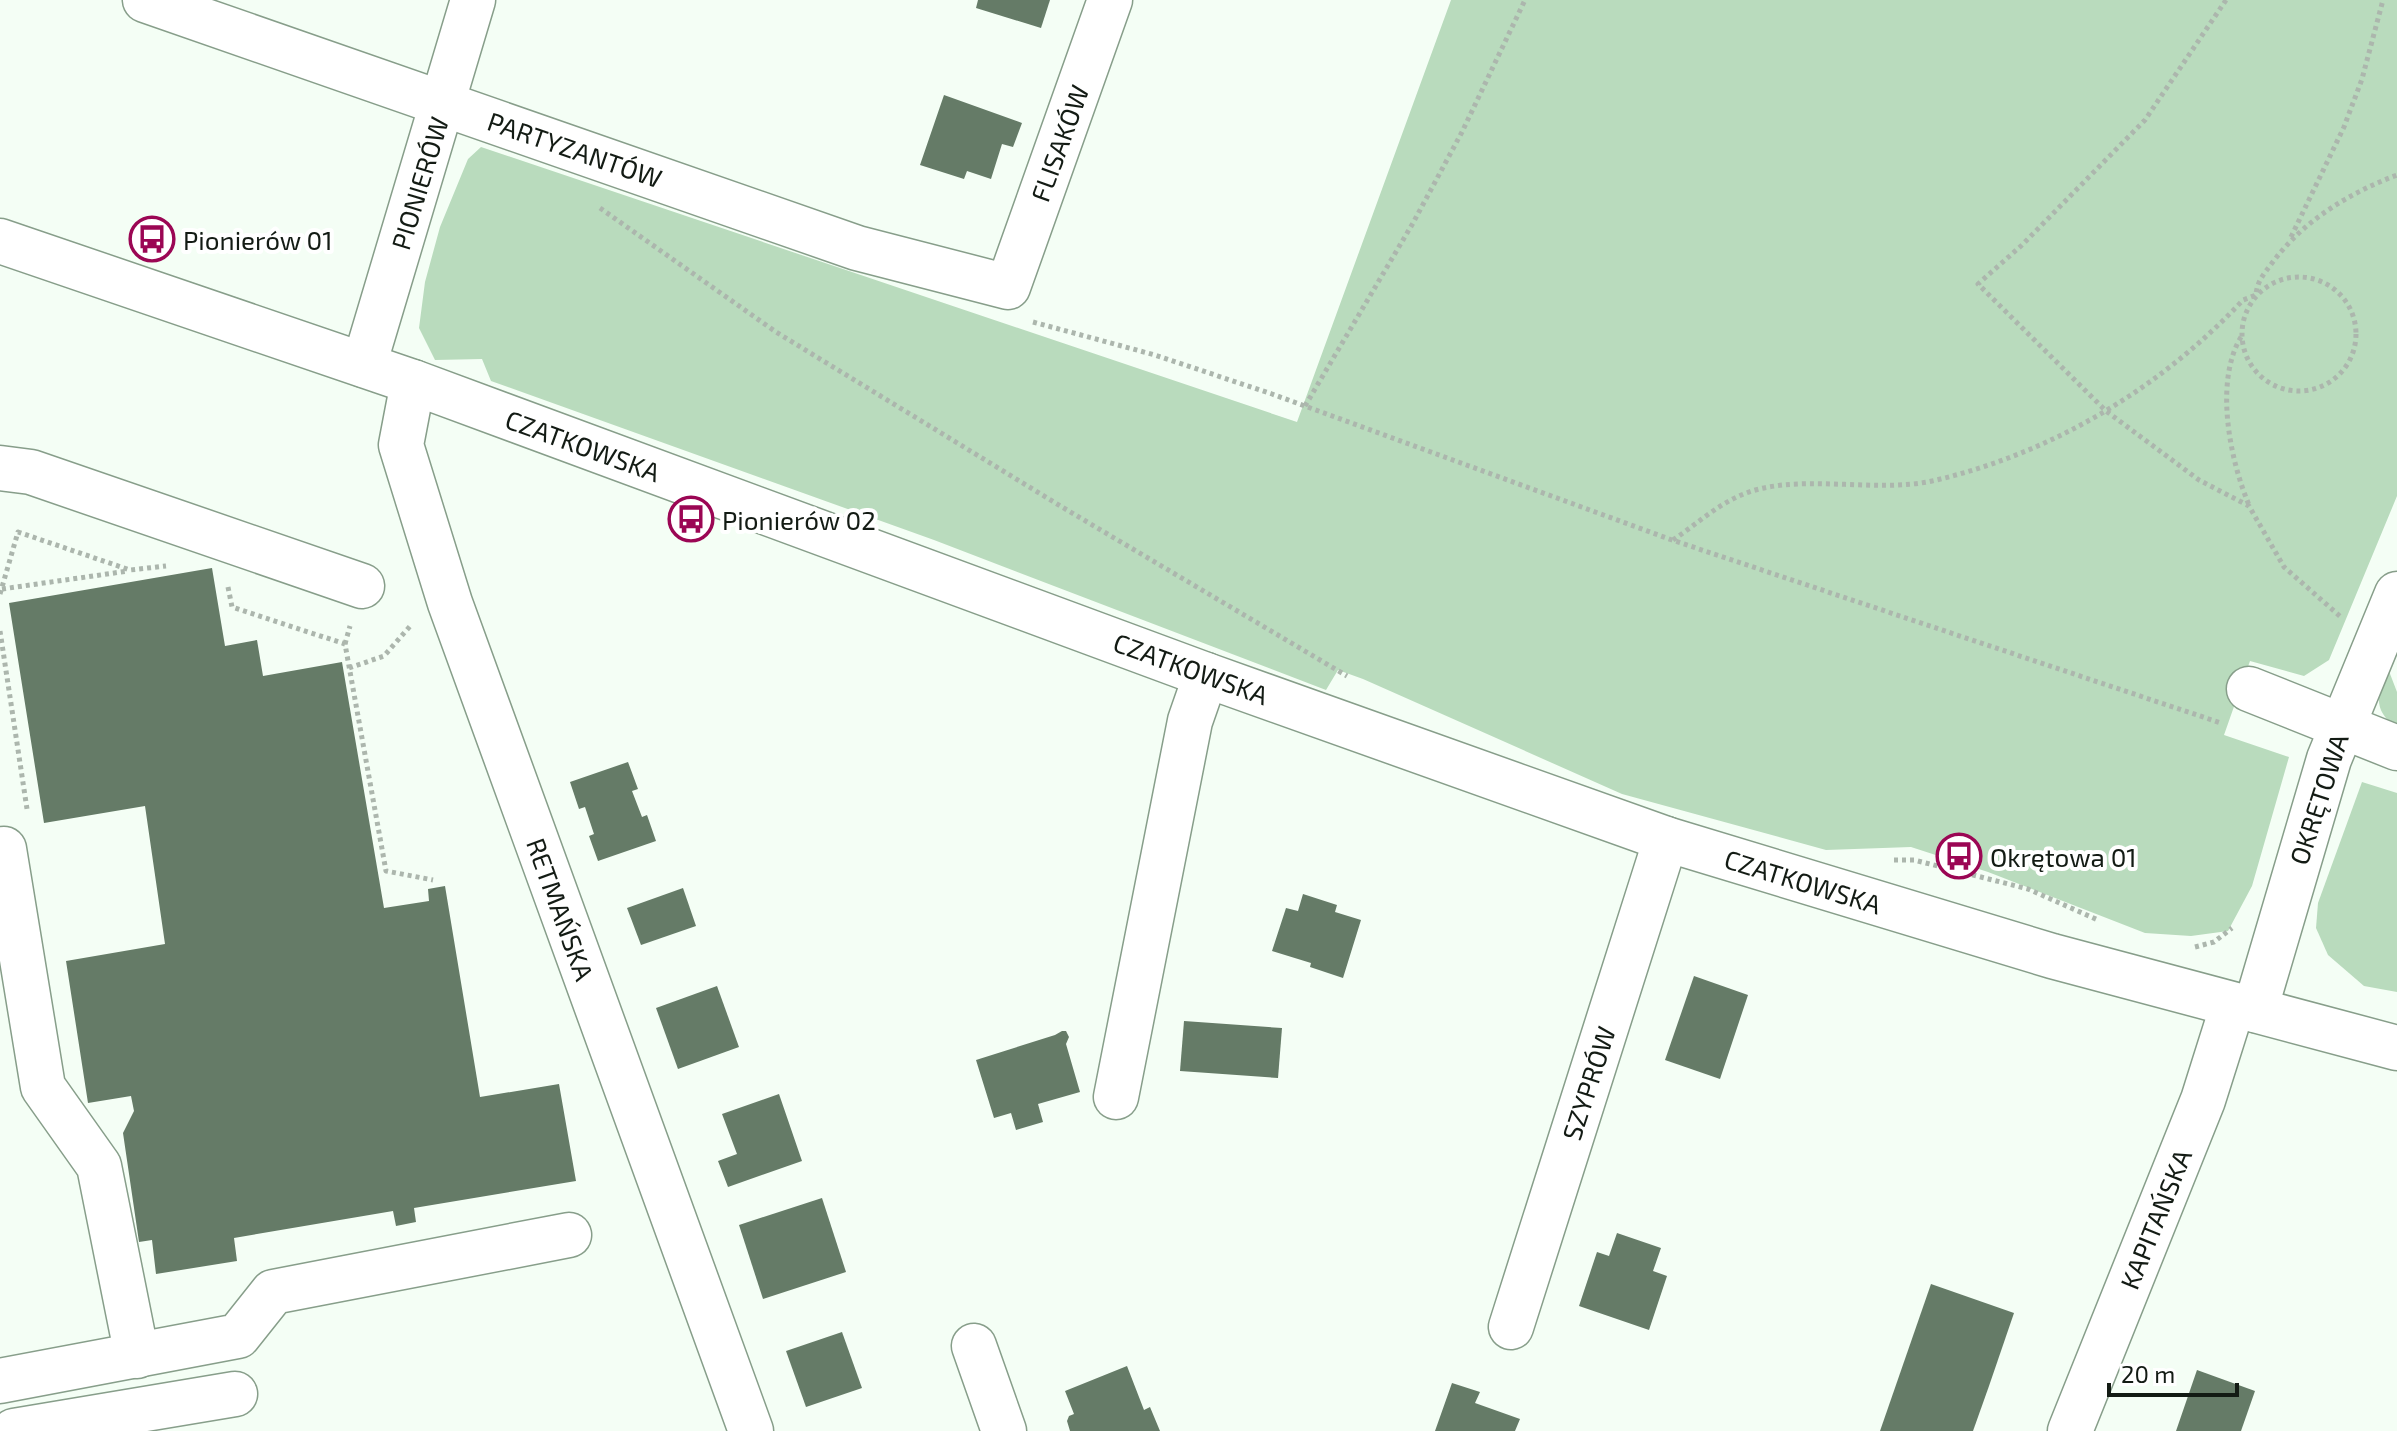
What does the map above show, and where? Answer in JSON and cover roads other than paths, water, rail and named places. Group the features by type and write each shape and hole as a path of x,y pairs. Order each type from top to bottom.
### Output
{"street":[{"name":"PARTYZANTÓW","path":"145,0 1013,302"},
{"name":"PIONIERÓW","path":"364,365 473,0"},
{"name":"FLISAKÓW","path":"1013,302 1110,0"},
{"name":"CZATKOWSKA","path":"0,241 413,382 1206,675 1666,839 2052,956 2397,1048"},
{"name":"RETMAŃSKA","path":"413,382 401,445 450,603 751,1431"},
{"path":"0,468 31,472 362,586"},
{"name":"OKRĘTOWA","path":"2244,1007 2341,726 2397,594"},
{"path":"1116,1097 1190,721 1206,675"},
{"path":"2237,707 2341,726 2397,748"},
{"path":"4,834 43,1087 99,1166 137,1356"},
{"name":"SZYPRÓW","path":"1511,1327 1666,839"},
{"name":"KAPITAŃSKA","path":"2070,1431 2203,1100 2244,1007"},
{"path":"0,1381 238,1336 273,1292 569,1235"},
{"path":"974,1346 1004,1431"},
{"path":"14,1431 235,1394"}],"place":[{"name":"Pionierów 01","path":"152,239"},
{"name":"Pionierów 02","path":"691,519"},
{"name":"Okrętowa 01","path":"1959,856"}]}
